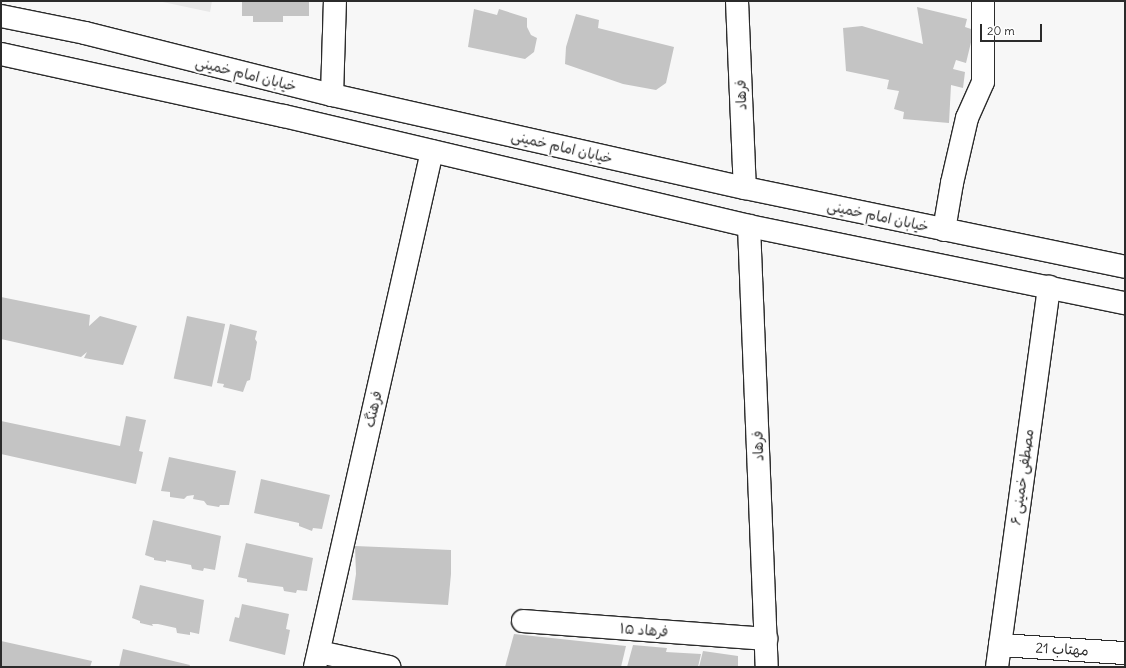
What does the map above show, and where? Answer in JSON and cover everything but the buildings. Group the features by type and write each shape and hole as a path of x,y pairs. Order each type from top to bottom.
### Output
{"street":[{"path":"332,95 335,1"},
{"name":"فرهاد","path":"738,1 745,188"},
{"path":"944,230 952,183 967,118 983,82 983,1"},
{"name":"خیابان امام خمینی","path":"1,16 85,33 332,95 745,188 1125,267"},
{"path":"1,54 749,226 1125,303"},
{"name":"فرهنگ","path":"317,660 432,152"},
{"name":"فرهاد","path":"749,226 767,667"},
{"name":"مصطفی خمینی ۶","path":"997,667 1049,287"},
{"name":"فرهاد ۱۵","path":"523,620 766,639"},
{"name":"مهتاب 21","path":"1000,645 1125,653"},
{"path":"317,660 389,667"}],"shaded area":[{"path":"158,1 212,1 210,12"}]}
